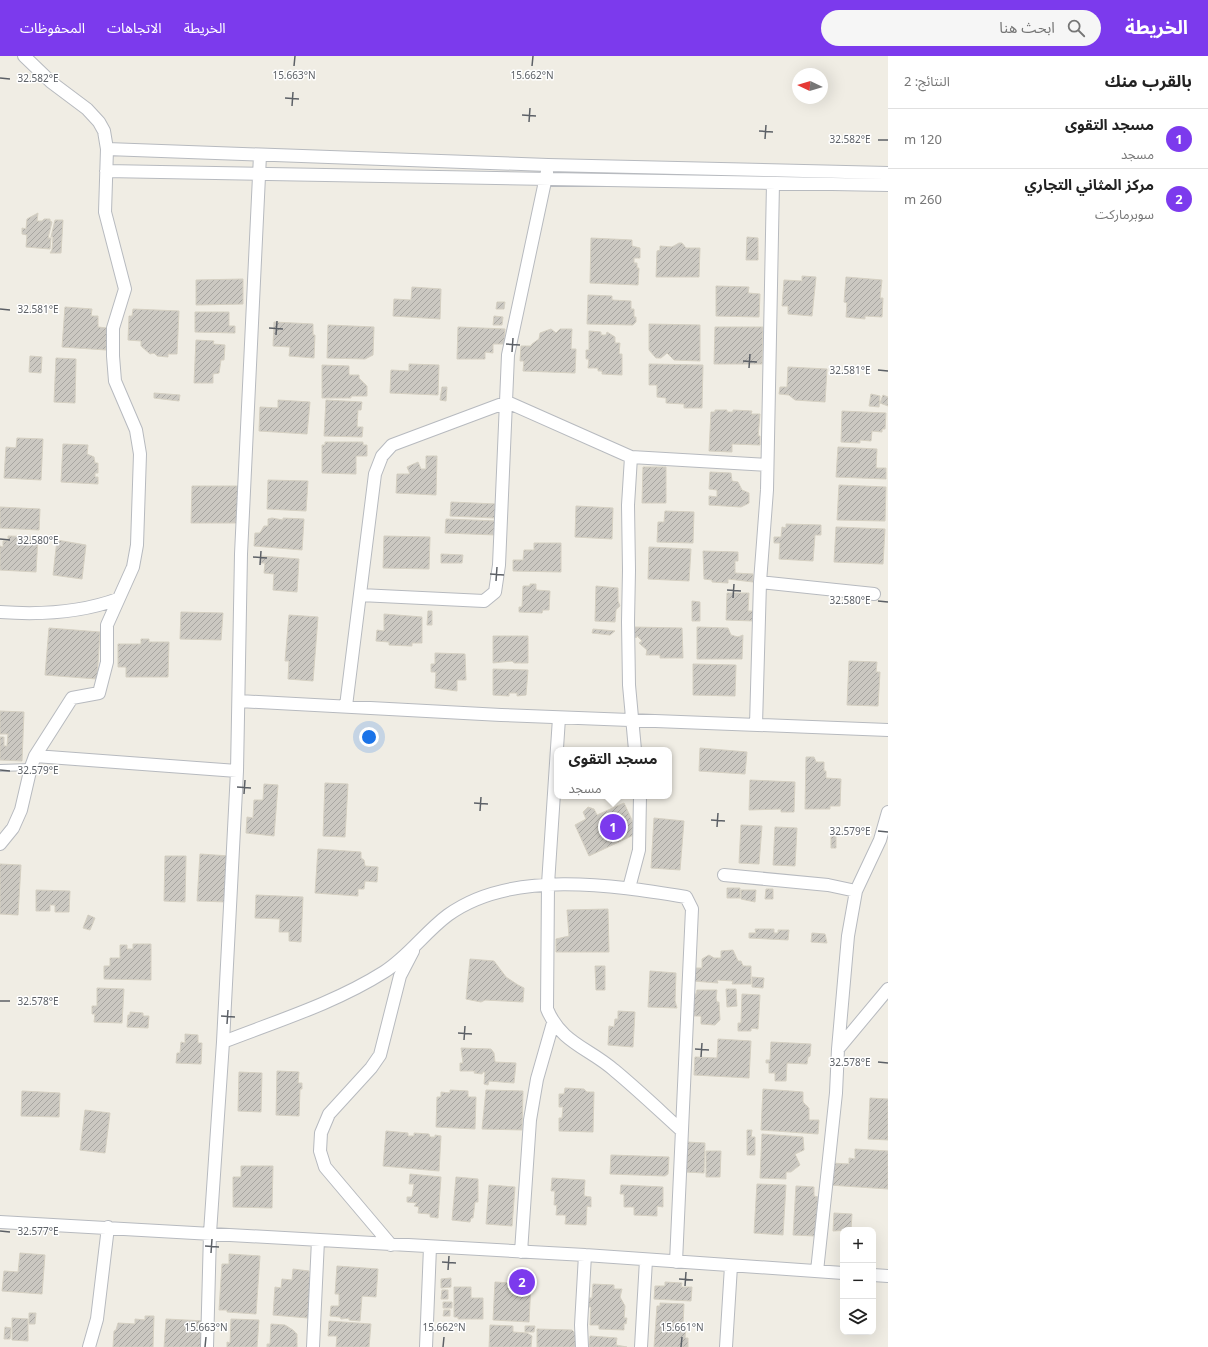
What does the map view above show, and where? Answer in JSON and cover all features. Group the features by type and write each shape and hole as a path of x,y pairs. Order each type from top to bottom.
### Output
{"street":[{"path":"0,844 13,828 21,810 33,761 72,698 99,693 107,662 107,625 133,567 137,545 140,454 136,430 115,381 113,328 125,289 105,212 107,149 104,131 99,122 87,109 51,82 24,56"},
{"path":"107,149 548,165 888,174"},
{"path":"207,1347 210,1233 223,1042 237,771 241,554 260,155"},
{"path":"360,595 484,600 495,592 499,565 508,355 548,165"},
{"path":"106,170 888,185"},
{"path":"756,725 760,582 767,465 773,183"},
{"path":"346,706 375,474 382,456 392,445 507,402 631,457 767,465"},
{"path":"631,457 628,505 628,630 631,719 635,747"},
{"path":"760,582 874,594"},
{"path":"0,612 45,613 78,610 99,606 118,599"},
{"path":"239,700 559,718 631,719 888,730"},
{"path":"557,747 559,718"},
{"path":"33,761 237,771"},
{"path":"554,793 548,884 547,1009 553,1023 568,1038 613,1069 681,1130"},
{"path":"629,888 638,850 640,799"},
{"path":"817,1271 836,1093 838,1049 848,936 856,891 880,840 888,812"},
{"path":"724,875 828,885 856,891"},
{"path":"223,1042 346,994 386,971 447,916 479,897 548,884 629,888 686,897 692,909 676,1262"},
{"path":"391,1244 325,1167 320,1151 321,1133 329,1114 372,1068 380,1055 400,976 417,944"},
{"path":"838,1049 888,989"},
{"path":"521,1252 530,1120 537,1079 553,1023"},
{"path":"0,1222 585,1255 840,1273"},
{"path":"89,1347 97,1319 108,1227"},
{"path":"313,1347 318,1240"},
{"path":"426,1347 430,1247"},
{"path":"582,1347 581,1325 585,1255"},
{"path":"641,1347 646,1260"},
{"path":"726,1347 731,1266"},
{"path":"876,1275 888,1276"}],"lane":[{"path":"0,768 33,761"}],"building":[{"path":"38,213 37,221 50,219 52,222 48,238 51,238 50,249 26,247 27,235 22,234 22,228 26,229 27,219"},
{"path":"55,220 63,220 61,253 50,253 52,250 53,237 51,237"},
{"path":"747,237 758,238 758,260 746,260"},
{"path":"591,238 632,240 632,246 640,248 640,258 634,258 634,263 637,263 637,268 639,268 638,285 590,283"},
{"path":"682,243 686,248 700,248 699,277 656,277 657,251 660,250 660,246 672,247"},
{"path":"802,276 816,277 812,316 788,314 788,306 782,306 784,280 802,281"},
{"path":"846,277 882,280 880,298 883,298 882,317 865,316 865,319 846,317 847,303 844,302"},
{"path":"243,279 243,304 196,305 196,280"},
{"path":"716,286 749,287 748,293 760,294 759,317 716,316"},
{"path":"412,287 441,289 440,319 393,316 394,299 411,300"},
{"path":"588,295 612,296 612,300 631,301 631,309 634,309 634,317 636,317 636,322 633,325 587,324"},
{"path":"497,302 505,302 504,309 496,309"},
{"path":"65,307 92,309 91,316 98,316 98,327 107,328 106,350 62,347"},
{"path":"133,309 179,311 177,354 168,354 168,357 157,356 154,353 150,354 141,346 141,341 128,340 129,316 132,316"},
{"path":"195,312 229,312 229,326 235,326 235,333 195,332"},
{"path":"494,316 503,317 502,325 493,325"},
{"path":"274,322 313,324 313,335 315,335 314,358 289,356 290,347 273,346"},
{"path":"649,324 700,325 700,361 674,360 667,353 661,358 656,358 649,350"},
{"path":"328,325 374,327 373,355 365,359 327,358"},
{"path":"458,327 505,329 504,344 493,344 493,353 485,352 485,359 457,359"},
{"path":"715,327 763,327 762,364 714,364"},
{"path":"551,329 556,333 560,329 572,329 571,349 576,349 575,373 523,371 524,361 520,361 521,346 531,346 539,339 540,333"},
{"path":"589,331 601,332 601,335 606,335 607,332 615,337 615,343 620,343 619,354 622,354 622,375 602,374 602,371 598,371 598,368 588,368 589,359 586,359 586,350 589,350"},
{"path":"196,340 214,341 213,344 225,345 224,360 221,360 219,373 213,374 213,383 194,383"},
{"path":"30,356 42,357 41,373 29,372"},
{"path":"56,358 76,359 75,403 54,402"},
{"path":"409,364 439,365 438,395 390,393 391,370 409,371"},
{"path":"649,364 703,365 702,408 684,408 684,404 666,403 666,398 657,397 657,385 649,385"},
{"path":"322,365 349,366 349,375 359,375 359,378 367,386 367,396 351,396 351,398 322,398"},
{"path":"788,367 827,369 825,402 795,400 789,395 779,394 780,387 787,387"},
{"path":"442,387 447,387 446,401 440,400"},
{"path":"154,393 180,395 179,401 154,398"},
{"path":"871,394 880,396 879,407 869,406"},
{"path":"883,395 888,397 888,406 880,403"},
{"path":"278,400 310,402 307,434 259,431 260,407 278,408"},
{"path":"326,400 362,402 361,410 358,410 357,427 363,427 362,437 324,436"},
{"path":"715,410 727,410 727,412 733,412 733,410 752,411 751,414 760,414 758,436 760,436 760,445 732,444 732,452 709,451 711,412 715,412"},
{"path":"842,411 886,413 885,429 882,429 882,432 872,431 871,441 860,440 860,443 841,442"},
{"path":"17,438 43,439 41,480 4,478 6,447 16,448"},
{"path":"325,442 363,442 363,445 367,445 367,456 356,456 356,474 322,473 322,445 325,445"},
{"path":"63,444 88,445 87,454 94,457 95,463 98,463 98,473 95,473 95,477 98,477 98,484 61,482"},
{"path":"838,447 877,449 876,468 886,468 886,479 836,477"},
{"path":"426,456 437,456 436,495 396,493 397,474 410,474 407,467 418,462 421,469 426,469"},
{"path":"643,467 666,467 666,503 642,503"},
{"path":"710,472 731,473 732,481 738,482 742,490 749,493 749,503 741,507 709,505 709,496 717,497 717,490 709,489"},
{"path":"268,480 308,481 306,511 267,509"},
{"path":"839,485 886,487 885,521 837,520"},
{"path":"192,486 241,486 241,523 191,523"},
{"path":"451,502 496,504 495,518 450,516"},
{"path":"576,506 613,508 612,539 575,537"},
{"path":"0,507 40,509 39,530 0,528"},
{"path":"665,511 694,512 693,543 657,542 658,522 664,522"},
{"path":"272,518 283,520 283,518 304,519 302,550 254,546 255,533 260,533 264,526 268,526 268,519"},
{"path":"446,519 497,521 496,535 445,533"},
{"path":"786,524 821,525 821,535 815,535 813,561 779,559 780,543 774,543 774,537 781,537 782,527 786,528"},
{"path":"836,527 885,529 883,564 834,562"},
{"path":"8,536 38,537 36,572 0,570 0,546 3,547 3,541 8,541"},
{"path":"384,536 430,537 429,569 383,568"},
{"path":"57,540 86,545 82,579 53,575"},
{"path":"534,543 561,543 561,572 513,571 513,560 523,560 524,550 534,550"},
{"path":"649,547 691,549 689,581 648,579"},
{"path":"703,551 738,552 738,561 735,561 735,573 753,574 753,582 728,579 728,583 712,582 712,580 704,579"},
{"path":"441,554 463,555 462,563 441,563"},
{"path":"261,556 299,559 297,592 273,590 274,574 264,573 265,563 260,563"},
{"path":"530,584 536,584 536,590 550,591 549,610 543,610 542,613 519,612 519,607 522,607 523,586 530,586"},
{"path":"596,586 618,588 618,601 620,606 616,610 615,622 595,621"},
{"path":"727,593 749,593 748,611 754,611 754,621 726,620"},
{"path":"692,601 700,602 700,621 692,621"},
{"path":"428,611 432,611 432,625 427,625"},
{"path":"181,612 223,613 221,640 180,639"},
{"path":"384,614 422,617 422,643 412,643 412,646 389,645 389,642 376,641 377,630 384,631"},
{"path":"289,615 318,617 313,681 288,679 289,661 285,661"},
{"path":"633,627 682,628 683,658 660,658 660,655 646,655 647,650 639,643 642,641 637,636 636,638 633,635"},
{"path":"697,627 728,628 731,635 738,637 743,635 742,659 697,659"},
{"path":"49,628 100,632 97,679 45,675"},
{"path":"593,629 615,631 610,635 592,633"},
{"path":"493,636 528,636 528,663 514,663 512,661 493,663"},
{"path":"141,639 149,639 149,642 169,642 168,677 126,677 126,667 118,667 118,644 141,644"},
{"path":"435,653 465,654 466,680 457,680 457,691 435,688 436,672 431,672 431,664 435,664"},
{"path":"849,661 877,662 876,672 880,672 878,706 847,705"},
{"path":"693,664 736,665 735,696 693,695"},
{"path":"493,669 528,670 526,695 517,696 517,693 509,693 509,696 493,695"},
{"path":"0,711 24,712 22,761 0,760 0,737 4,737 4,746 7,746 8,734 0,734"},
{"path":"700,748 747,752 745,774 699,771"},
{"path":"806,757 814,757 816,762 824,762 826,778 841,779 840,806 830,806 830,809 805,809"},
{"path":"750,780 795,782 794,812 781,812 781,809 749,810"},
{"path":"325,783 348,784 345,837 323,836"},
{"path":"264,784 278,785 274,836 246,833 247,817 253,818 254,800 263,800"},
{"path":"624,803 638,833 589,856 575,825 586,819 583,812 588,807 594,809 597,815"},
{"path":"654,818 684,821 680,870 651,868"},
{"path":"741,825 762,826 759,864 739,863"},
{"path":"775,827 797,828 795,866 773,865"},
{"path":"831,836 836,836 836,848 831,848"},
{"path":"318,849 361,852 361,858 364,860 365,866 378,867 377,882 365,881 364,889 358,889 358,896 315,893"},
{"path":"200,854 230,856 227,902 197,901"},
{"path":"165,856 186,856 185,902 164,901"},
{"path":"0,864 21,865 18,915 0,914"},
{"path":"727,888 740,888 740,898 727,898"},
{"path":"766,889 773,889 773,899 765,899"},
{"path":"36,890 70,891 69,912 55,912 55,905 50,905 50,911 36,911"},
{"path":"741,890 756,890 755,902 741,899"},
{"path":"256,895 303,897 301,942 289,941 289,932 279,932 280,919 255,918"},
{"path":"608,909 609,952 556,952 556,939 569,936 567,910"},
{"path":"88,915 95,918 90,930 83,928"},
{"path":"755,929 774,929 774,933 778,933 778,930 789,930 788,940 749,938 749,933 756,933"},
{"path":"812,933 825,934 827,943 811,942"},
{"path":"133,944 151,944 151,980 104,979 104,966 110,966 110,958 120,958 120,945 127,945 127,949 133,949"},
{"path":"733,950 738,961 741,961 743,966 751,966 751,984 732,984 733,981 717,980 718,983 693,981 695,968 702,968 702,959 709,955 714,958 721,958 721,951"},
{"path":"470,959 494,961 506,977 524,988 523,1002 485,1000 481,1002 466,999"},
{"path":"595,966 605,966 605,990 596,990"},
{"path":"650,971 676,973 675,1001 677,1008 648,1007"},
{"path":"752,977 764,978 763,988 752,987"},
{"path":"97,988 124,989 122,1023 94,1022 95,1014 92,1014 92,1006 97,1006"},
{"path":"726,989 736,989 737,1006 727,1007"},
{"path":"697,990 717,990 716,998 717,1002 719,1002 720,1020 715,1025 701,1024 701,1016 692,1016 693,994 696,994"},
{"path":"742,994 760,995 758,1029 751,1028 751,1031 738,1031 738,1023 741,1023"},
{"path":"618,1011 635,1012 633,1047 608,1045 609,1026 614,1027 615,1019 618,1019"},
{"path":"130,1012 143,1013 143,1016 149,1016 148,1028 127,1027 128,1015 130,1015"},
{"path":"185,1034 198,1035 198,1043 202,1043 201,1064 176,1063 177,1053 180,1053 181,1042 185,1043"},
{"path":"718,1039 751,1041 749,1078 694,1075 695,1057 717,1058"},
{"path":"771,1042 811,1044 810,1056 808,1057 807,1064 787,1063 786,1081 775,1081 775,1073 769,1073 769,1063 766,1063 766,1060 770,1060"},
{"path":"461,1048 491,1049 494,1053 495,1062 516,1063 514,1083 489,1081 488,1085 484,1084 485,1072 482,1074 474,1073 475,1071 460,1071 460,1063 463,1063"},
{"path":"277,1071 299,1072 298,1083 302,1083 302,1089 300,1089 299,1116 276,1115"},
{"path":"239,1072 262,1073 261,1112 238,1111"},
{"path":"565,1088 584,1089 587,1092 594,1092 593,1132 559,1131 559,1118 562,1118 563,1107 559,1107 559,1094 564,1094"},
{"path":"763,1089 803,1092 803,1102 809,1108 809,1120 819,1120 818,1134 761,1130"},
{"path":"450,1090 468,1091 468,1097 476,1097 475,1129 436,1127 437,1097 441,1097 441,1092 450,1093"},
{"path":"486,1090 523,1091 522,1130 482,1129"},
{"path":"22,1091 60,1093 59,1117 21,1116"},
{"path":"870,1098 888,1099 888,1140 868,1139"},
{"path":"85,1110 110,1113 105,1153 80,1150"},
{"path":"747,1130 752,1130 751,1137 755,1137 755,1155 747,1155"},
{"path":"386,1131 408,1133 408,1136 414,1136 414,1133 429,1134 430,1137 435,1137 435,1135 441,1136 439,1171 383,1166"},
{"path":"762,1134 803,1137 804,1150 795,1154 800,1165 791,1172 786,1172 786,1179 760,1178"},
{"path":"687,1142 705,1143 704,1173 686,1172"},
{"path":"855,1149 888,1151 888,1189 829,1185 831,1163 849,1164 849,1158 855,1159"},
{"path":"706,1151 721,1151 720,1177 706,1177"},
{"path":"611,1155 669,1157 668,1174 665,1176 610,1174"},
{"path":"241,1166 273,1166 272,1208 233,1207 233,1177 241,1177"},
{"path":"410,1174 441,1177 438,1218 430,1217 430,1214 418,1213 419,1207 414,1206 417,1203 407,1202 407,1197 412,1197 414,1184 409,1184"},
{"path":"456,1177 478,1179 478,1202 475,1202 473,1218 471,1218 470,1222 452,1220"},
{"path":"552,1178 585,1180 584,1196 591,1197 591,1207 587,1206 586,1225 565,1224 566,1215 556,1215 557,1205 554,1205 555,1191 551,1191"},
{"path":"757,1184 786,1185 783,1235 754,1233"},
{"path":"489,1185 515,1187 512,1226 486,1224"},
{"path":"621,1185 663,1187 663,1207 657,1206 657,1216 634,1215 634,1207 624,1207 624,1194 620,1194"},
{"path":"796,1186 814,1187 814,1196 818,1197 815,1236 793,1235"},
{"path":"834,1213 852,1214 851,1227 840,1227 840,1231 833,1231"},
{"path":"20,1253 45,1255 42,1294 2,1291 4,1271 18,1272"},
{"path":"229,1254 260,1256 256,1314 219,1310 222,1264 229,1264"},
{"path":"337,1266 378,1269 376,1297 362,1296 360,1321 330,1316 331,1306 339,1306 339,1294 335,1294"},
{"path":"293,1269 309,1271 309,1277 311,1277 308,1318 273,1315 275,1287 281,1288 282,1279 292,1280"},
{"path":"514,1274 532,1274 531,1280 514,1280"},
{"path":"451,1278 451,1287 441,1288 441,1279"},
{"path":"495,1282 531,1284 529,1322 493,1320"},
{"path":"665,1282 682,1283 681,1287 692,1287 691,1301 654,1299 655,1286 665,1286"},
{"path":"593,1284 614,1285 614,1289 622,1289 620,1297 625,1306 624,1318 627,1318 626,1324 624,1323 624,1330 599,1329 599,1325 590,1325 591,1307 588,1307 589,1298 592,1298"},
{"path":"454,1287 471,1287 471,1298 483,1298 483,1319 458,1319 458,1317 454,1317"},
{"path":"442,1290 448,1290 448,1299 441,1299"},
{"path":"443,1302 452,1302 452,1308 443,1308"},
{"path":"660,1303 684,1304 683,1326 686,1326 685,1338 688,1338 688,1347 654,1347 657,1306 660,1306"},
{"path":"444,1310 450,1310 450,1316 443,1316"},
{"path":"29,1313 36,1313 35,1324 29,1324"},
{"path":"145,1316 154,1316 153,1347 113,1347 114,1331 116,1330 118,1323 135,1324 135,1319 145,1320"},
{"path":"12,1318 28,1319 28,1341 12,1340"},
{"path":"166,1319 205,1321 204,1347 164,1347"},
{"path":"231,1319 259,1320 257,1347 227,1347 227,1342 230,1343"},
{"path":"329,1321 371,1324 369,1347 336,1347 337,1336 328,1336"},
{"path":"271,1324 285,1325 293,1330 297,1334 297,1347 267,1347 267,1344 270,1344"},
{"path":"490,1325 513,1326 513,1332 527,1333 532,1336 531,1347 489,1347"},
{"path":"525,1326 535,1326 534,1332 525,1332"},
{"path":"5,1327 11,1328 10,1339 4,1339"},
{"path":"537,1329 572,1330 577,1335 576,1347 537,1347"},
{"path":"590,1336 617,1338 616,1345 627,1347 589,1347"}],"place":[{"name":"مسجد التقوى","path":"613,827"},
{"name":"مركز المثاني التجاري","path":"522,1282"}]}
